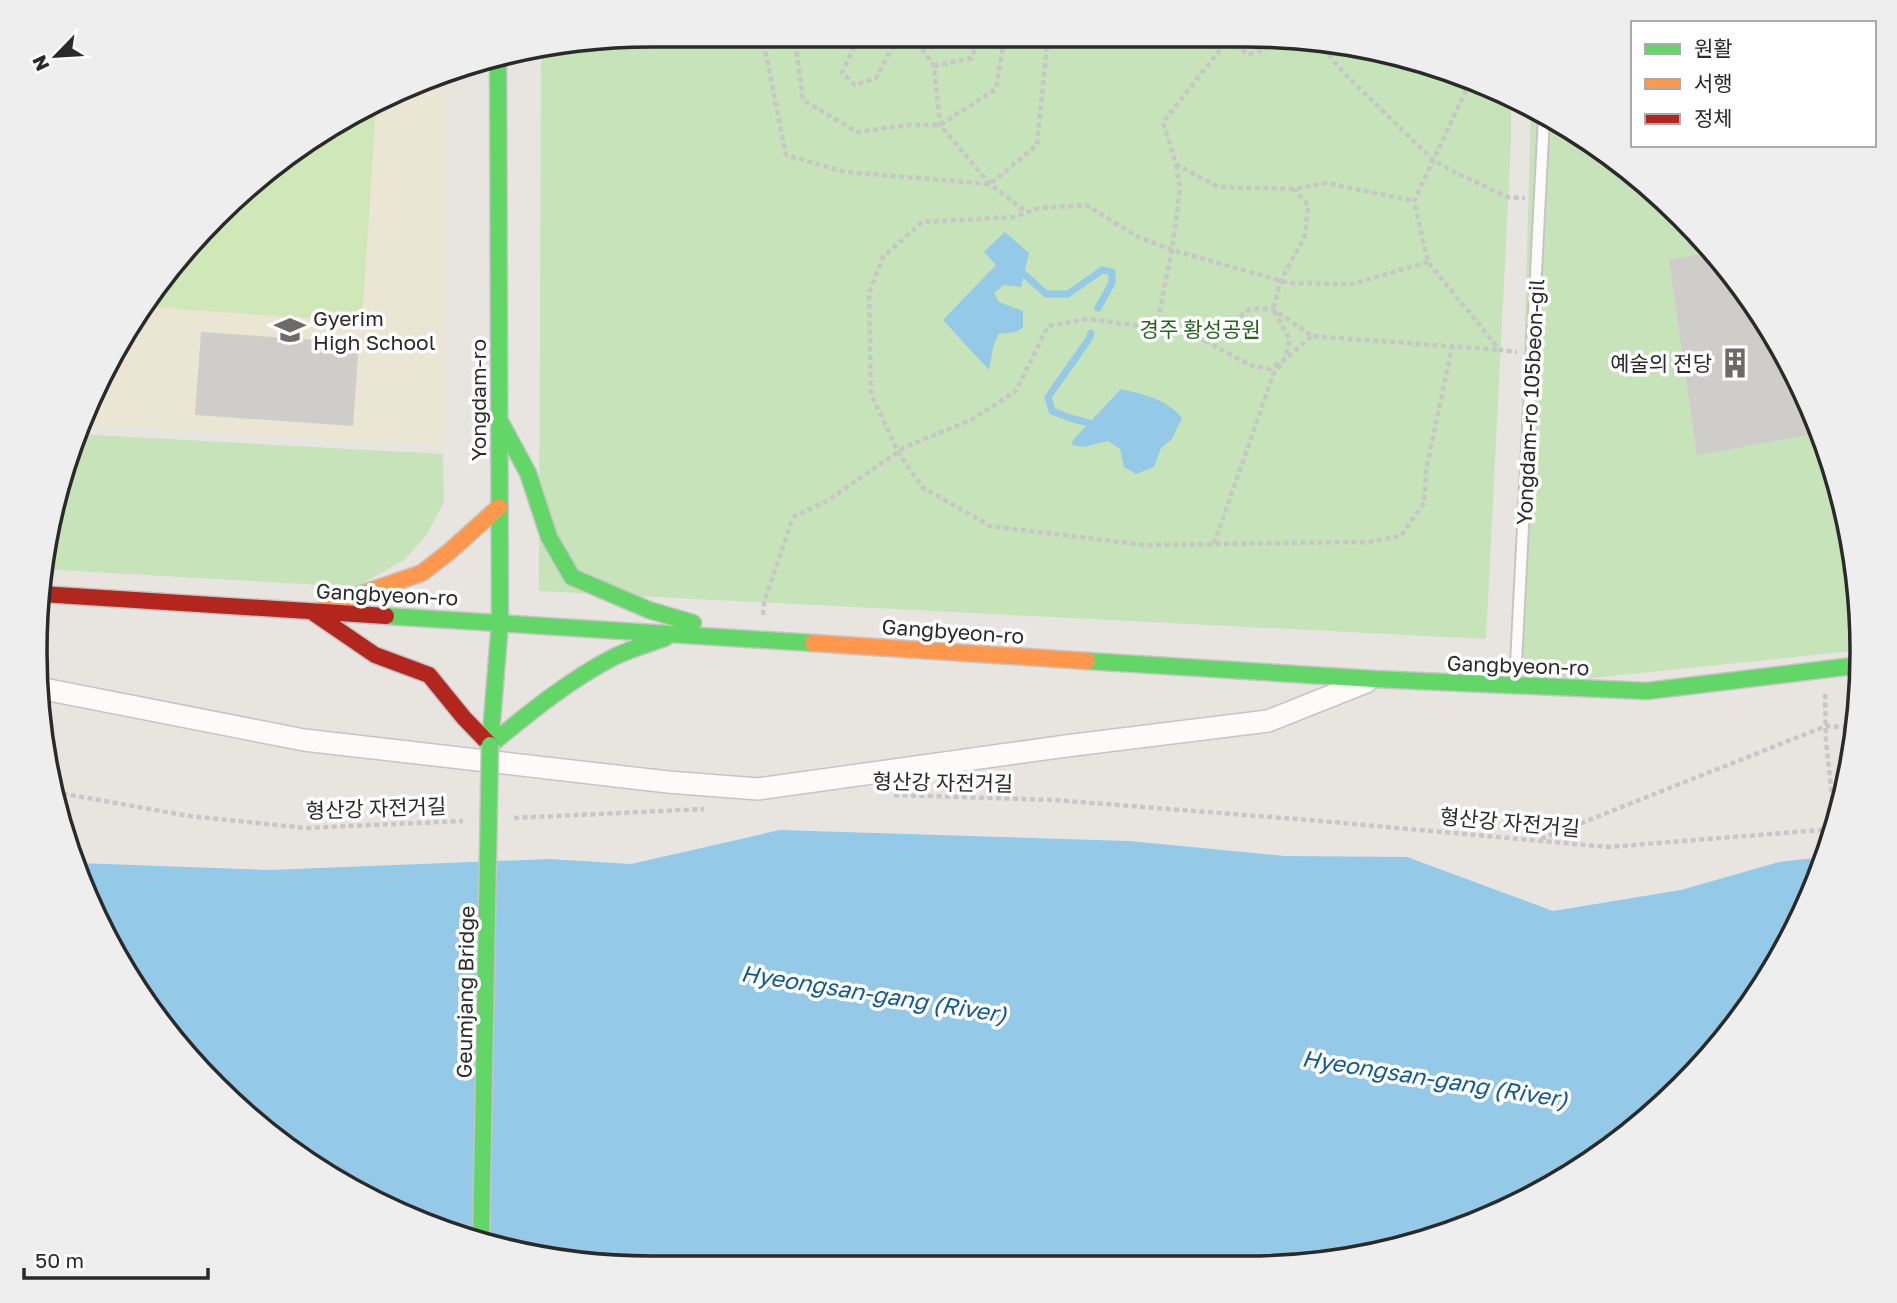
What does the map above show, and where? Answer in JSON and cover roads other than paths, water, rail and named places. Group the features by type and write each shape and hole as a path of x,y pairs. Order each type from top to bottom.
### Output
{"main road":[{"name":"Yongdam-ro","path":"490,745 500,622 498,67"},
{"path":"499,420 528,473 549,537 572,577 649,610 754,639"},
{"path":"310,611 422,573 499,507"},
{"name":"Gangbyeon-ro","path":"50,595 1515,686 1647,691 1849,667"},
{"path":"310,611 375,655 429,675 490,745 574,680 615,656 677,634"},
{"name":"Geumjang Bridge","path":"481,1231 490,745"}],"street":[{"path":"49,691 304,740 668,782 758,789 1268,721 1374,679"}],"lane":[{"name":"Yongdam-ro 105beon-gil","path":"1515,686 1544,126"}],"water":[{"path":"1005,232 1029,253 1021,287 1004,285 994,293 999,302 1023,311 1023,328 999,334 989,370 943,320 996,265 984,252"},
{"path":"1121,389 1162,402 1182,418 1172,439 1161,448 1154,467 1136,474 1124,467 1120,449 1108,441 1083,447 1072,445 1073,440"},
{"name":"Hyeongsan-gang (River)","path":"780,830 1129,841 1285,856 1407,857 1553,911 1681,890 1779,862 1813,858 1769,954 1725,1019 1673,1079 1644,1106 1581,1154 1513,1193 1440,1224 1324,1251 1246,1256 652,1256 573,1251 457,1224 420,1210 349,1175 284,1131 224,1079 197,1050 149,987 110,919 86,863 269,870 550,859 631,864"}],"waterway":[{"path":"1024,274 1046,294 1068,294 1102,270 1112,272 1112,283 1098,308"},
{"path":"1089,423 1052,411 1048,397 1091,333"}],"place":[{"name":"Gyerim High School","path":"290,330"},
{"name":"예술의 전당","path":"1735,363"}],"park label":[{"name":"경주 황성공원","path":"1200,329"}]}
